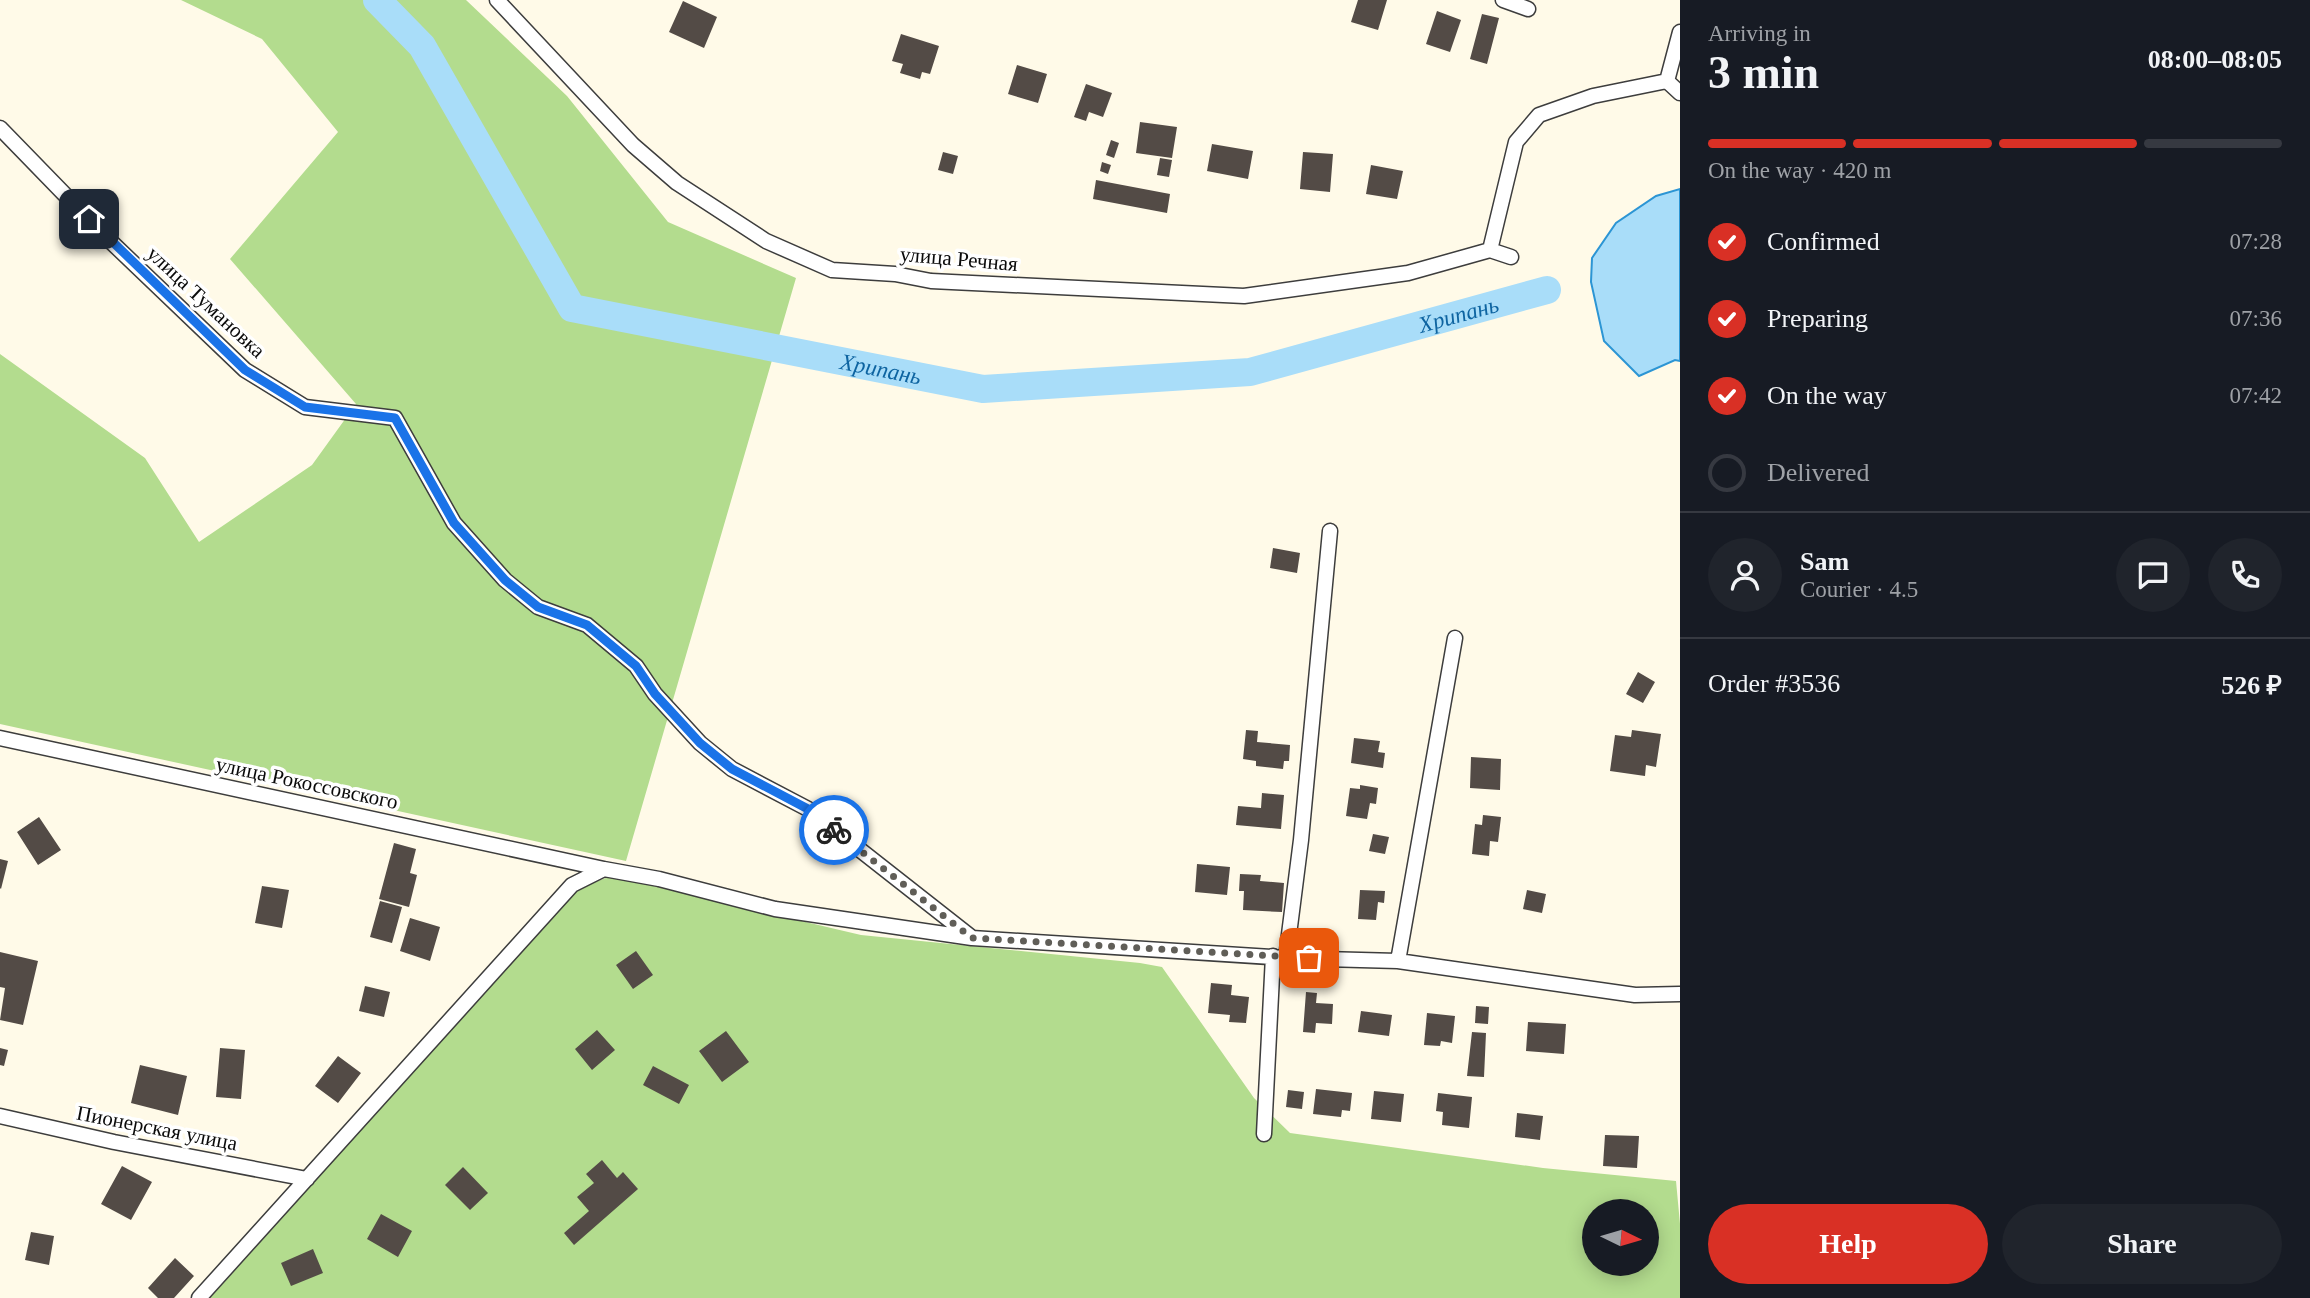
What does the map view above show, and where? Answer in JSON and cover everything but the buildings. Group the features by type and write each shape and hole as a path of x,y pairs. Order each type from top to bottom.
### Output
{"street":[{"name":"улица Речная","path":"497,0 633,145 677,183 766,241 832,270 895,274 931,281 1244,296 1408,273 1490,250"},
{"path":"1503,0 1528,9"},
{"path":"1667,81 1680,33"},
{"path":"1511,257 1490,250 1516,142 1539,115 1593,96 1667,81"},
{"path":"1667,81 1680,93"},
{"name":"улица Тумановка","path":"0,128 106,237 245,370 305,407 395,418 454,523 505,580 538,607 587,625 636,666 655,694 700,743 732,769 808,809 972,938"},
{"path":"1264,1134 1279,957 1301,840 1330,531"},
{"path":"1398,961 1455,638"},
{"name":"улица Рокоссовского","path":"0,738 659,879 775,909 972,938 1279,957 1398,961 1635,995 1680,994"},
{"path":"199,1298 572,886 604,869"},
{"name":"Пионерская улица","path":"0,1116 114,1142 307,1179"}],"green space":[{"path":"181,0 466,0 567,96 668,222 796,278 626,861 0,724 0,354 145,458 199,542 312,465 356,404 230,259 338,132 262,39"},
{"path":"611,876 861,935 1162,967 1254,1098 1290,1133 1543,1168 1676,1181 1680,1224 1680,1298 210,1298 577,889"}],"water":[{"path":"1680,189 1680,361 1675,360 1639,376 1604,341 1591,282 1592,258 1616,223 1656,196"}],"waterway":[{"name":"Хрипань","path":"377,0 422,46 572,308 983,389 1250,372 1547,290"}],"way so far":[{"path":"834,830 972,938 1309,958"}],"route":[{"path":"89,219 245,370 305,407 395,418 454,523 505,580 538,607 587,625 636,666 655,694 700,743 732,769 808,809 834,830"}]}
